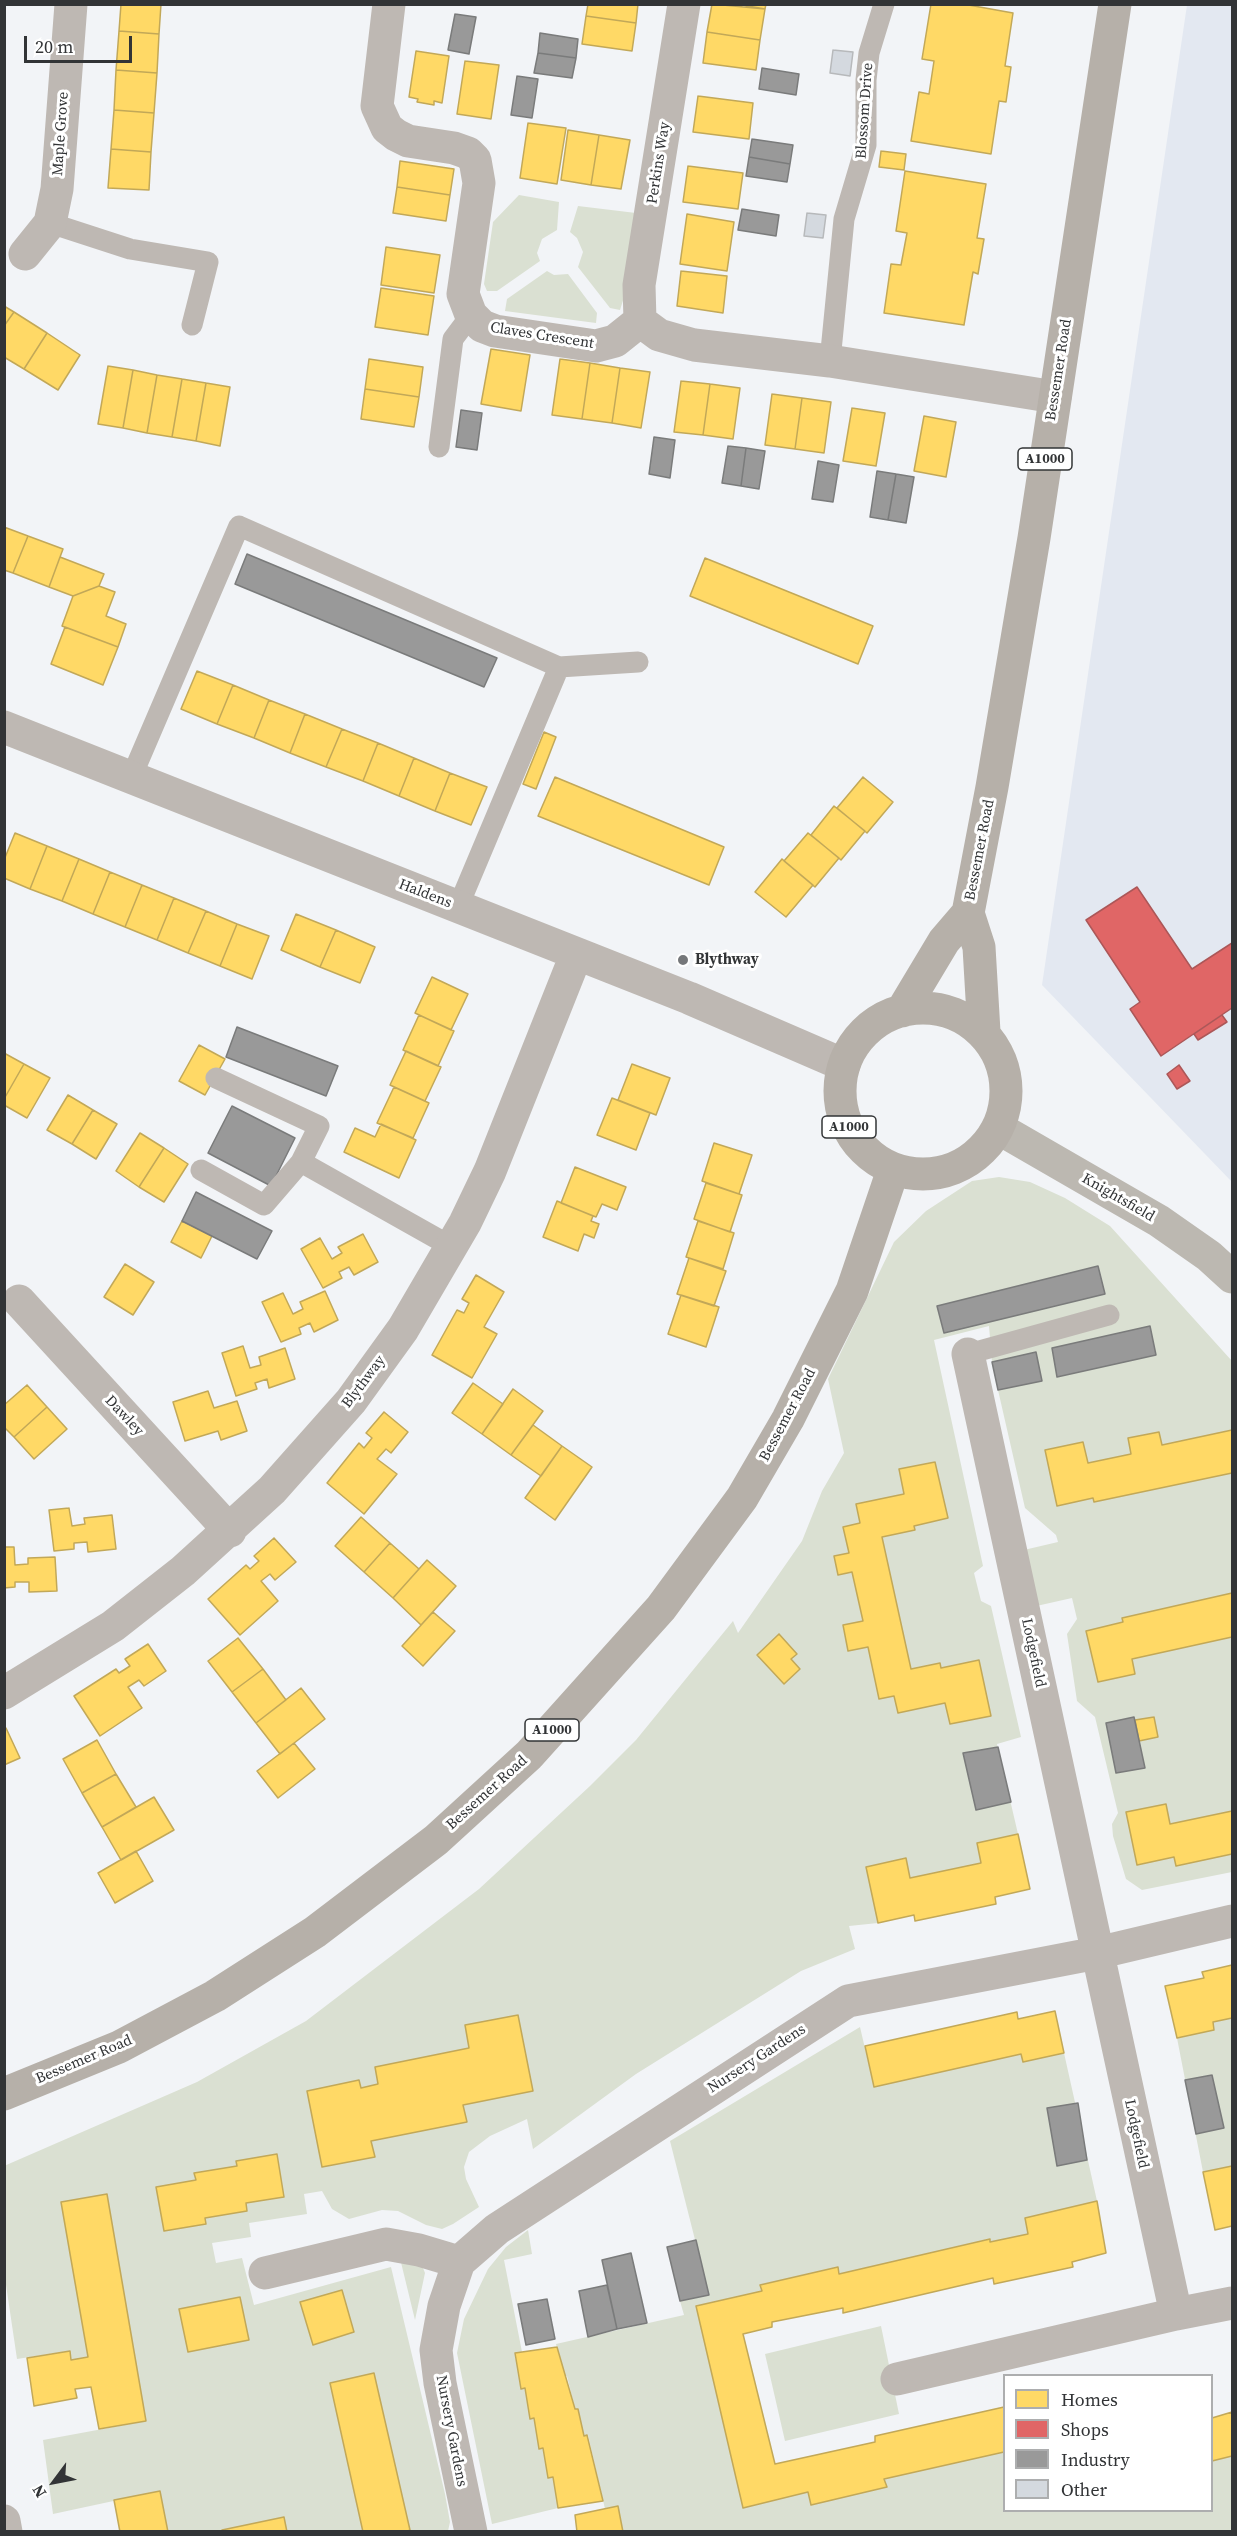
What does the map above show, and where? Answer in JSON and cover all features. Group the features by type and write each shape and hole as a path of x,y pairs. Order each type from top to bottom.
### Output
{"main road":[{"name":"Bessemer Road","path":"984,1032 979,947 968,913 994,776 1115,4"},
{"name":"Bessemer Road","path":"902,1011 944,941 968,913"},
{"name":"A1000","path":"929,1006 954,1011 984,1032 998,1051 1004,1073 1005,1099 998,1128 980,1151 956,1167 918,1176 893,1170 871,1158 853,1136 844,1116 841,1092 844,1065 861,1037 881,1021 902,1011 929,1006"},
{"name":"Bessemer Road","path":"4,2094 119,2047 215,1996 315,1932 436,1840 529,1755 661,1608 742,1498 788,1419 852,1291 893,1170"}],"street":[{"name":"Maple Grove","path":"25,254 50,223 57,189 70,4"},
{"name":"Claves Crescent","path":"389,4 376,106 387,129 408,141 453,148 468,153 475,160 479,171 463,294 471,315 482,326 495,331 596,346 615,341 640,321"},
{"name":"Perkins Way","path":"640,321 639,285 684,4"},
{"path":"640,321 648,329 675,341 830,361 1055,397"},
{"name":"Haldens","path":"4,727 689,998 844,1065"},
{"name":"Blythway","path":"4,1693 113,1626 230,1531 272,1490 351,1401 403,1329 452,1247 490,1171 576,955"},
{"name":"Knightsfield","path":"998,1128 1159,1221 1209,1256 1233,1277"},
{"name":"Dawley","path":"19,1301 230,1531"},
{"name":"Lodgefield","path":"968,1354 1176,2314"},
{"path":"1097,1953 1233,1921"},
{"name":"Nursery Gardens","path":"471,2532 440,2383 436,2350 444,2306 459,2262 497,2229 528,2207 848,2001 1097,1953"},
{"path":"265,2273 386,2244 419,2250 459,2262"},
{"path":"897,2379 1233,2302"},
{"path":"4,2521 6,2532"}],"lane":[{"name":"Blossom Drive","path":"830,361 844,219 866,145 866,80 869,53 884,4"},
{"path":"50,223 130,249 208,262 192,325"},
{"path":"439,447 453,339 471,315"},
{"path":"131,778 239,526 559,667 638,662"},
{"path":"458,907 559,667"},
{"path":"201,1170 264,1205 301,1162 319,1126 216,1078"},
{"path":"301,1162 452,1247"},
{"path":"968,1354 1109,1315"}],"shaded area":[{"path":"1187,5 1232,5 1232,1182 1042,985"},
{"path":"519,195 559,202 557,230 542,239 537,253 540,261 497,291 487,291 484,284 493,222"},
{"path":"578,206 636,213 625,294 620,310 610,308 578,267 583,252 577,238 570,232"},
{"path":"547,271 554,275 568,274 597,313 596,323 505,311 507,299"},
{"path":"999,1177 1030,1182 1065,1198 1110,1226 1232,1361 1232,1872 1142,1890 1126,1879 1113,1836 1112,1824 1118,1813 1095,1717 1077,1701 1067,1634 1077,1619 1072,1598 1023,1609 1011,1553 1058,1542 1056,1535 1025,1508 998,1390 1042,1381 1036,1352 992,1362 989,1326 934,1340 983,1566 974,1573 981,1601 991,1606 1021,1737 997,1744 1018,1834 977,1843 981,1863 910,1878 905,1858 866,1867 878,1923 849,1926 855,1949 801,1971 636,2074 533,2149 527,2119 490,2136 469,2152 464,2167 466,2179 479,2207 453,2224 442,2229 426,2225 398,2211 382,2210 349,2219 332,2209 322,2191 304,2194 307,2214 249,2223 251,2237 212,2243 216,2263 242,2258 254,2305 391,2267 445,2494 450,2522 448,2531 168,2531 160,2491 53,2514 43,2440 146,2421 107,2195 61,2202 88,2357 71,2360 69,2351 17,2359 5,2278 4,2166 197,2082 306,2021 479,1889 636,1740 733,1621 738,1633 802,1541 822,1491 844,1453 828,1379 894,1242 926,1211 972,1181","holes":["935,1462 948,1518 914,1526 915,1530 882,1537 911,1669 940,1663 941,1668 978,1660 991,1716 950,1724 945,1703 898,1713 894,1696 879,1699 868,1647 848,1651 843,1626 863,1621 852,1572 838,1575 834,1556 849,1553 843,1527 860,1523 856,1504 904,1494 899,1470","518,2015 463,2105 467,2122 371,2141 374,2156 307,2091 359,2080 361,2088 378,2084 375,2067 469,2048 465,2025","277,2154 283,2197 246,2203 205,2218 206,2223 164,2230 157,2187 196,2180 194,2174 237,2166 236,2161"]},
{"path":"1232,2018 1232,2166 1203,2172 1177,2038 1214,2030 1213,2022"},
{"path":"860,2027 874,2087 1021,2054 1023,2062 1064,2053 1097,2201 1025,2218 1028,2234 990,2242 989,2239 839,2274 837,2267 761,2285 762,2291 696,2306 743,2507 808,2492 886,2487 884,2479 1003,2452 1003,2512 1213,2512 1213,2461 1232,2456 1232,2531 623,2531 618,2506 605,2509 588,2435 584,2436 578,2409 575,2409 556,2344 684,2315 680,2301 709,2295 670,2141"},
{"path":"528,2230 532,2254 504,2260 522,2352 515,2354 521,2389 525,2388 530,2418 534,2418 539,2449 543,2448 548,2477 553,2477 558,2508 492,2524 457,2353 464,2319 488,2269 506,2247"},
{"path":"397,2246 421,2263 425,2273 415,2320"},
{"path":"881,2326 899,2414 785,2441 765,2354"}],"building: Homes":[{"path":"121,4 161,4 159,34 119,31"},
{"path":"588,4 638,4 636,23 586,16"},
{"path":"712,4 765,9 760,40 707,32"},
{"path":"737,4 766,4 765,9"},
{"path":"931,4 963,4 1013,13 1005,66 1011,67 1006,102 999,101 991,154 911,141 919,92 929,94 934,61 922,59"},
{"path":"586,16 636,23 632,51 582,44"},
{"path":"119,31 159,34 157,73 116,70"},
{"path":"707,32 760,40 756,70 703,63"},
{"path":"416,51 449,56 442,103 434,101 434,105 417,102 418,99 409,97"},
{"path":"465,61 499,65 491,119 457,114"},
{"path":"116,70 157,73 154,113 114,110"},
{"path":"698,96 753,103 749,139 693,132"},
{"path":"114,110 154,113 151,152 111,149"},
{"path":"528,123 566,128 557,184 520,178"},
{"path":"568,130 599,135 591,185 561,180"},
{"path":"599,135 630,140 621,189 591,185"},
{"path":"111,149 151,152 149,190 108,188"},
{"path":"881,151 906,154 904,170 879,167"},
{"path":"400,161 454,169 450,195 397,187"},
{"path":"688,166 743,173 738,209 683,202"},
{"path":"905,171 986,184 977,238 984,239 978,274 973,272 964,325 884,313 891,264 901,265 907,233 896,231"},
{"path":"397,187 450,195 446,221 393,213"},
{"path":"687,214 734,222 727,271 680,264"},
{"path":"386,247 440,255 434,293 381,285"},
{"path":"681,271 727,276 723,313 677,306"},
{"path":"381,288 434,296 428,335 375,327"},
{"path":"4,306 14,312 4,326"},
{"path":"14,312 47,333 24,369 4,357 4,326"},
{"path":"47,333 80,355 58,390 24,369"},
{"path":"491,349 530,355 521,411 481,404"},
{"path":"369,359 423,367 419,397 365,389"},
{"path":"560,359 590,363 582,419 552,415"},
{"path":"590,363 620,368 612,423 582,419"},
{"path":"108,366 133,370 123,428 98,424"},
{"path":"620,368 650,372 641,428 612,423"},
{"path":"133,370 157,375 147,433 123,428"},
{"path":"157,375 182,379 172,437 147,433"},
{"path":"182,379 206,383 196,441 172,437"},
{"path":"681,381 710,384 703,435 674,432"},
{"path":"206,383 230,387 220,446 196,441"},
{"path":"710,384 740,388 733,439 703,435"},
{"path":"365,389 419,397 414,427 361,419"},
{"path":"772,394 802,398 795,449 765,445"},
{"path":"802,398 831,402 824,453 795,449"},
{"path":"852,408 885,413 876,466 843,461"},
{"path":"924,416 956,422 946,477 914,471"},
{"path":"4,527 28,536 13,573 4,570"},
{"path":"28,536 63,549 49,587 13,573"},
{"path":"60,557 104,574 99,586 73,596 49,587"},
{"path":"705,558 873,626 858,664 690,596"},
{"path":"99,586 115,592 106,616 126,624 118,647 62,626 73,596"},
{"path":"65,627 118,647 103,685 51,664"},
{"path":"197,671 233,685 217,724 181,709"},
{"path":"233,685 269,700 254,738 217,724"},
{"path":"269,700 305,714 290,753 254,738"},
{"path":"305,714 342,729 326,767 290,753"},
{"path":"342,729 378,743 363,781 326,767"},
{"path":"544,732 556,737 536,789 523,784"},
{"path":"378,743 414,758 399,796 363,781"},
{"path":"414,758 450,773 435,811 399,796"},
{"path":"450,773 487,787 471,825 435,811"},
{"path":"555,777 724,847 709,885 538,816"},
{"path":"863,777 893,802 867,833 837,808"},
{"path":"834,806 865,831 841,860 811,835"},
{"path":"15,833 47,846 30,889 4,878 4,860"},
{"path":"808,833 839,858 815,887 784,861"},
{"path":"47,846 79,859 62,901 30,889"},
{"path":"79,859 110,872 93,914 62,901"},
{"path":"782,859 813,885 786,917 755,892"},
{"path":"110,872 142,885 125,927 93,914"},
{"path":"142,885 174,898 157,940 125,927"},
{"path":"174,898 206,911 188,953 157,940"},
{"path":"206,911 237,924 220,966 188,953"},
{"path":"296,914 336,930 320,967 281,950"},
{"path":"237,924 269,936 252,979 220,966"},
{"path":"336,930 375,947 360,983 320,967"},
{"path":"432,977 468,994 451,1030 415,1013"},
{"path":"419,1015 454,1031 438,1066 403,1050"},
{"path":"199,1045 225,1059 205,1095 179,1081"},
{"path":"406,1051 441,1067 425,1101 390,1085"},
{"path":"4,1053 24,1064 4,1099"},
{"path":"24,1064 50,1078 27,1118 4,1105 4,1099"},
{"path":"632,1064 670,1078 656,1115 618,1100"},
{"path":"394,1087 429,1103 413,1138 377,1123"},
{"path":"68,1095 93,1110 72,1144 47,1130"},
{"path":"612,1098 650,1113 636,1150 597,1135"},
{"path":"93,1110 117,1124 96,1159 72,1144"},
{"path":"381,1124 416,1140 399,1178 344,1152 355,1128 375,1137"},
{"path":"140,1133 164,1148 139,1187 116,1171"},
{"path":"714,1143 752,1155 739,1194 702,1181"},
{"path":"164,1148 188,1164 164,1202 139,1187"},
{"path":"575,1167 626,1187 617,1210 602,1204 596,1217 561,1203"},
{"path":"706,1183 742,1195 730,1232 694,1219"},
{"path":"557,1201 593,1216 591,1221 599,1224 594,1238 584,1234 578,1251 543,1237"},
{"path":"182,1221 212,1236 201,1258 171,1242"},
{"path":"698,1221 734,1233 723,1269 686,1257"},
{"path":"363,1234 378,1262 354,1275 349,1267 339,1272 342,1278 323,1288 301,1249 320,1238 332,1259 342,1253 338,1247"},
{"path":"689,1258 726,1271 714,1306 677,1294"},
{"path":"125,1264 154,1282 133,1315 104,1297"},
{"path":"476,1275 504,1292 484,1327 497,1334 472,1378 432,1355 457,1310 464,1313 469,1303 462,1299"},
{"path":"325,1291 338,1320 314,1332 310,1323 299,1328 301,1334 281,1342 262,1302 283,1293 293,1314 303,1309 300,1302"},
{"path":"681,1295 719,1307 706,1347 668,1334"},
{"path":"243,1346 250,1368 261,1365 259,1357 285,1348 295,1379 269,1388 267,1379 255,1383 257,1389 236,1396 222,1353"},
{"path":"473,1383 503,1404 482,1434 452,1413"},
{"path":"27,1385 47,1407 14,1437 4,1427 4,1405"},
{"path":"513,1389 543,1411 511,1455 482,1434"},
{"path":"208,1391 214,1408 237,1401 247,1431 221,1440 218,1431 185,1441 173,1402"},
{"path":"47,1407 67,1429 34,1459 14,1437"},
{"path":"384,1412 408,1432 391,1453 386,1449 377,1459 397,1474 364,1514 327,1483 359,1443 364,1448 372,1438 366,1433"},
{"path":"533,1425 562,1446 541,1476 511,1455"},
{"path":"1232,1430 1232,1473 1094,1502 1093,1498 1057,1506 1045,1450 1083,1442 1088,1463 1131,1454 1128,1438 1159,1432 1162,1445"},
{"path":"562,1446 592,1467 555,1520 525,1498"},
{"path":"935,1462 948,1518 914,1526 915,1530 882,1537 911,1669 940,1663 941,1668 979,1660 991,1716 950,1724 945,1703 898,1713 894,1696 879,1699 868,1647 848,1651 843,1625 863,1621 852,1572 838,1575 834,1556 849,1553 843,1527 860,1523 856,1504 904,1494 899,1469"},
{"path":"69,1508 72,1526 85,1524 84,1518 112,1515 116,1549 88,1552 87,1542 74,1543 74,1549 54,1551 49,1510"},
{"path":"361,1517 390,1543 364,1572 335,1546"},
{"path":"274,1538 296,1562 275,1580 270,1574 261,1581 278,1601 240,1635 208,1599 246,1565 250,1569 259,1561 254,1556"},
{"path":"390,1543 419,1569 393,1598 364,1572"},
{"path":"4,1547 14,1547 15,1565 28,1564 28,1558 55,1557 57,1591 29,1592 29,1582 15,1582 15,1587 4,1588"},
{"path":"427,1560 456,1586 421,1625 393,1598"},
{"path":"1232,1593 1232,1637 1132,1659 1135,1674 1098,1682 1086,1631 1123,1622 1122,1618"},
{"path":"433,1612 455,1631 423,1666 402,1646"},
{"path":"779,1634 797,1654 791,1659 800,1669 784,1684 757,1655"},
{"path":"238,1638 263,1669 232,1692 208,1661"},
{"path":"148,1644 166,1671 144,1686 139,1680 128,1687 142,1708 100,1736 74,1696 116,1669 119,1673 130,1666 125,1659"},
{"path":"263,1669 286,1700 256,1723 232,1692"},
{"path":"301,1688 325,1719 280,1754 256,1723"},
{"path":"1154,1717 1158,1737 1139,1741 1135,1720"},
{"path":"6,1728 20,1758 4,1765 4,1729"},
{"path":"97,1740 116,1774 82,1793 63,1759"},
{"path":"294,1743 315,1769 278,1798 257,1771"},
{"path":"116,1774 136,1807 102,1827 82,1793"},
{"path":"154,1797 174,1830 121,1860 102,1827"},
{"path":"1166,1804 1170,1824 1232,1811 1232,1854 1176,1866 1174,1857 1137,1865 1126,1812"},
{"path":"1018,1834 1030,1889 995,1897 996,1904 915,1921 914,1915 878,1923 866,1867 906,1858 910,1878 981,1863 977,1843"},
{"path":"136,1851 153,1881 115,1903 98,1873"},
{"path":"1232,1965 1232,2018 1213,2022 1214,2030 1177,2038 1165,1986 1204,1978 1202,1972"},
{"path":"1055,2011 1064,2053 1023,2062 1021,2054 874,2087 865,2046 1017,2012 1018,2019"},
{"path":"518,2015 533,2091 463,2105 467,2122 371,2141 375,2157 322,2167 307,2091 359,2080 361,2088 378,2084 375,2067 469,2048 465,2025"},
{"path":"277,2154 284,2197 246,2203 247,2211 205,2218 206,2224 164,2231 156,2187 196,2180 194,2173 237,2166 236,2161"},
{"path":"1232,2166 1232,2226 1215,2230 1203,2172"},
{"path":"107,2194 146,2421 99,2429 91,2387 75,2389 77,2398 34,2406 27,2358 70,2351 71,2360 88,2357 61,2202"},
{"path":"1097,2201 1106,2253 1072,2262 1073,2267 994,2284 993,2278 843,2313 843,2308 772,2322 772,2327 743,2334 775,2464 875,2442 875,2436 1003,2407 1003,2452 884,2479 887,2487 811,2505 808,2492 743,2508 696,2306 762,2291 760,2285 838,2267 839,2274 990,2239 990,2242 1028,2234 1025,2218"},
{"path":"342,2290 354,2332 313,2345 300,2302"},
{"path":"240,2297 249,2340 188,2352 179,2309"},
{"path":"557,2347 575,2409 578,2409 584,2436 587,2435 603,2501 558,2508 553,2477 548,2478 543,2448 539,2449 534,2418 530,2419 525,2388 521,2389 515,2353"},
{"path":"374,2373 410,2530 405,2532 363,2532 330,2383"},
{"path":"1232,2412 1232,2456 1213,2461 1213,2418"},
{"path":"160,2491 168,2532 120,2532 114,2500"},
{"path":"618,2506 623,2532 577,2532 575,2515"},
{"path":"284,2517 287,2532 222,2532 222,2530"}],"building: Shops":[{"path":"1137,887 1192,969 1232,943 1232,1008 1161,1056 1130,1009 1140,1002 1086,920"},
{"path":"1222,1015 1227,1022 1198,1040 1194,1034"},
{"path":"1179,1065 1190,1081 1177,1089 1167,1074"}],"building: Industry":[{"path":"455,14 476,17 469,54 448,50"},
{"path":"540,33 578,39 576,58 538,53"},
{"path":"538,53 576,58 572,78 534,73"},
{"path":"762,68 799,74 796,95 759,89"},
{"path":"517,76 538,79 532,118 511,115"},
{"path":"752,139 793,145 790,164 749,157"},
{"path":"749,157 790,164 787,182 746,176"},
{"path":"742,209 779,215 776,236 738,230"},
{"path":"461,410 482,413 477,450 456,447"},
{"path":"654,437 675,440 670,478 649,474"},
{"path":"728,446 746,448 741,486 722,483"},
{"path":"746,448 765,451 759,489 741,486"},
{"path":"818,461 839,465 833,502 812,499"},
{"path":"877,471 896,474 888,520 870,517"},
{"path":"896,474 914,477 906,523 888,520"},
{"path":"247,554 497,658 484,687 235,584"},
{"path":"237,1027 338,1066 326,1096 226,1057"},
{"path":"232,1106 295,1138 271,1186 208,1153"},
{"path":"196,1192 272,1231 257,1259 182,1221"},
{"path":"1098,1266 1105,1294 944,1333 937,1306"},
{"path":"1150,1326 1156,1355 1057,1377 1052,1348"},
{"path":"1036,1352 1042,1381 998,1390 992,1362"},
{"path":"1134,1717 1145,1768 1116,1773 1106,1723"},
{"path":"998,1747 1011,1802 976,1810 963,1753"},
{"path":"1212,2075 1224,2128 1196,2134 1185,2080"},
{"path":"1078,2103 1087,2160 1057,2166 1047,2108"},
{"path":"696,2240 709,2295 680,2301 667,2247"},
{"path":"631,2253 647,2323 617,2329 602,2260"},
{"path":"607,2285 617,2329 588,2337 579,2291"},
{"path":"547,2299 555,2339 526,2345 518,2304"}],"building: Other":[{"path":"833,50 853,52 850,76 830,73"},
{"path":"807,213 826,215 823,238 804,236"}],"place":[{"name":"Blythway","path":"683,960"}]}
